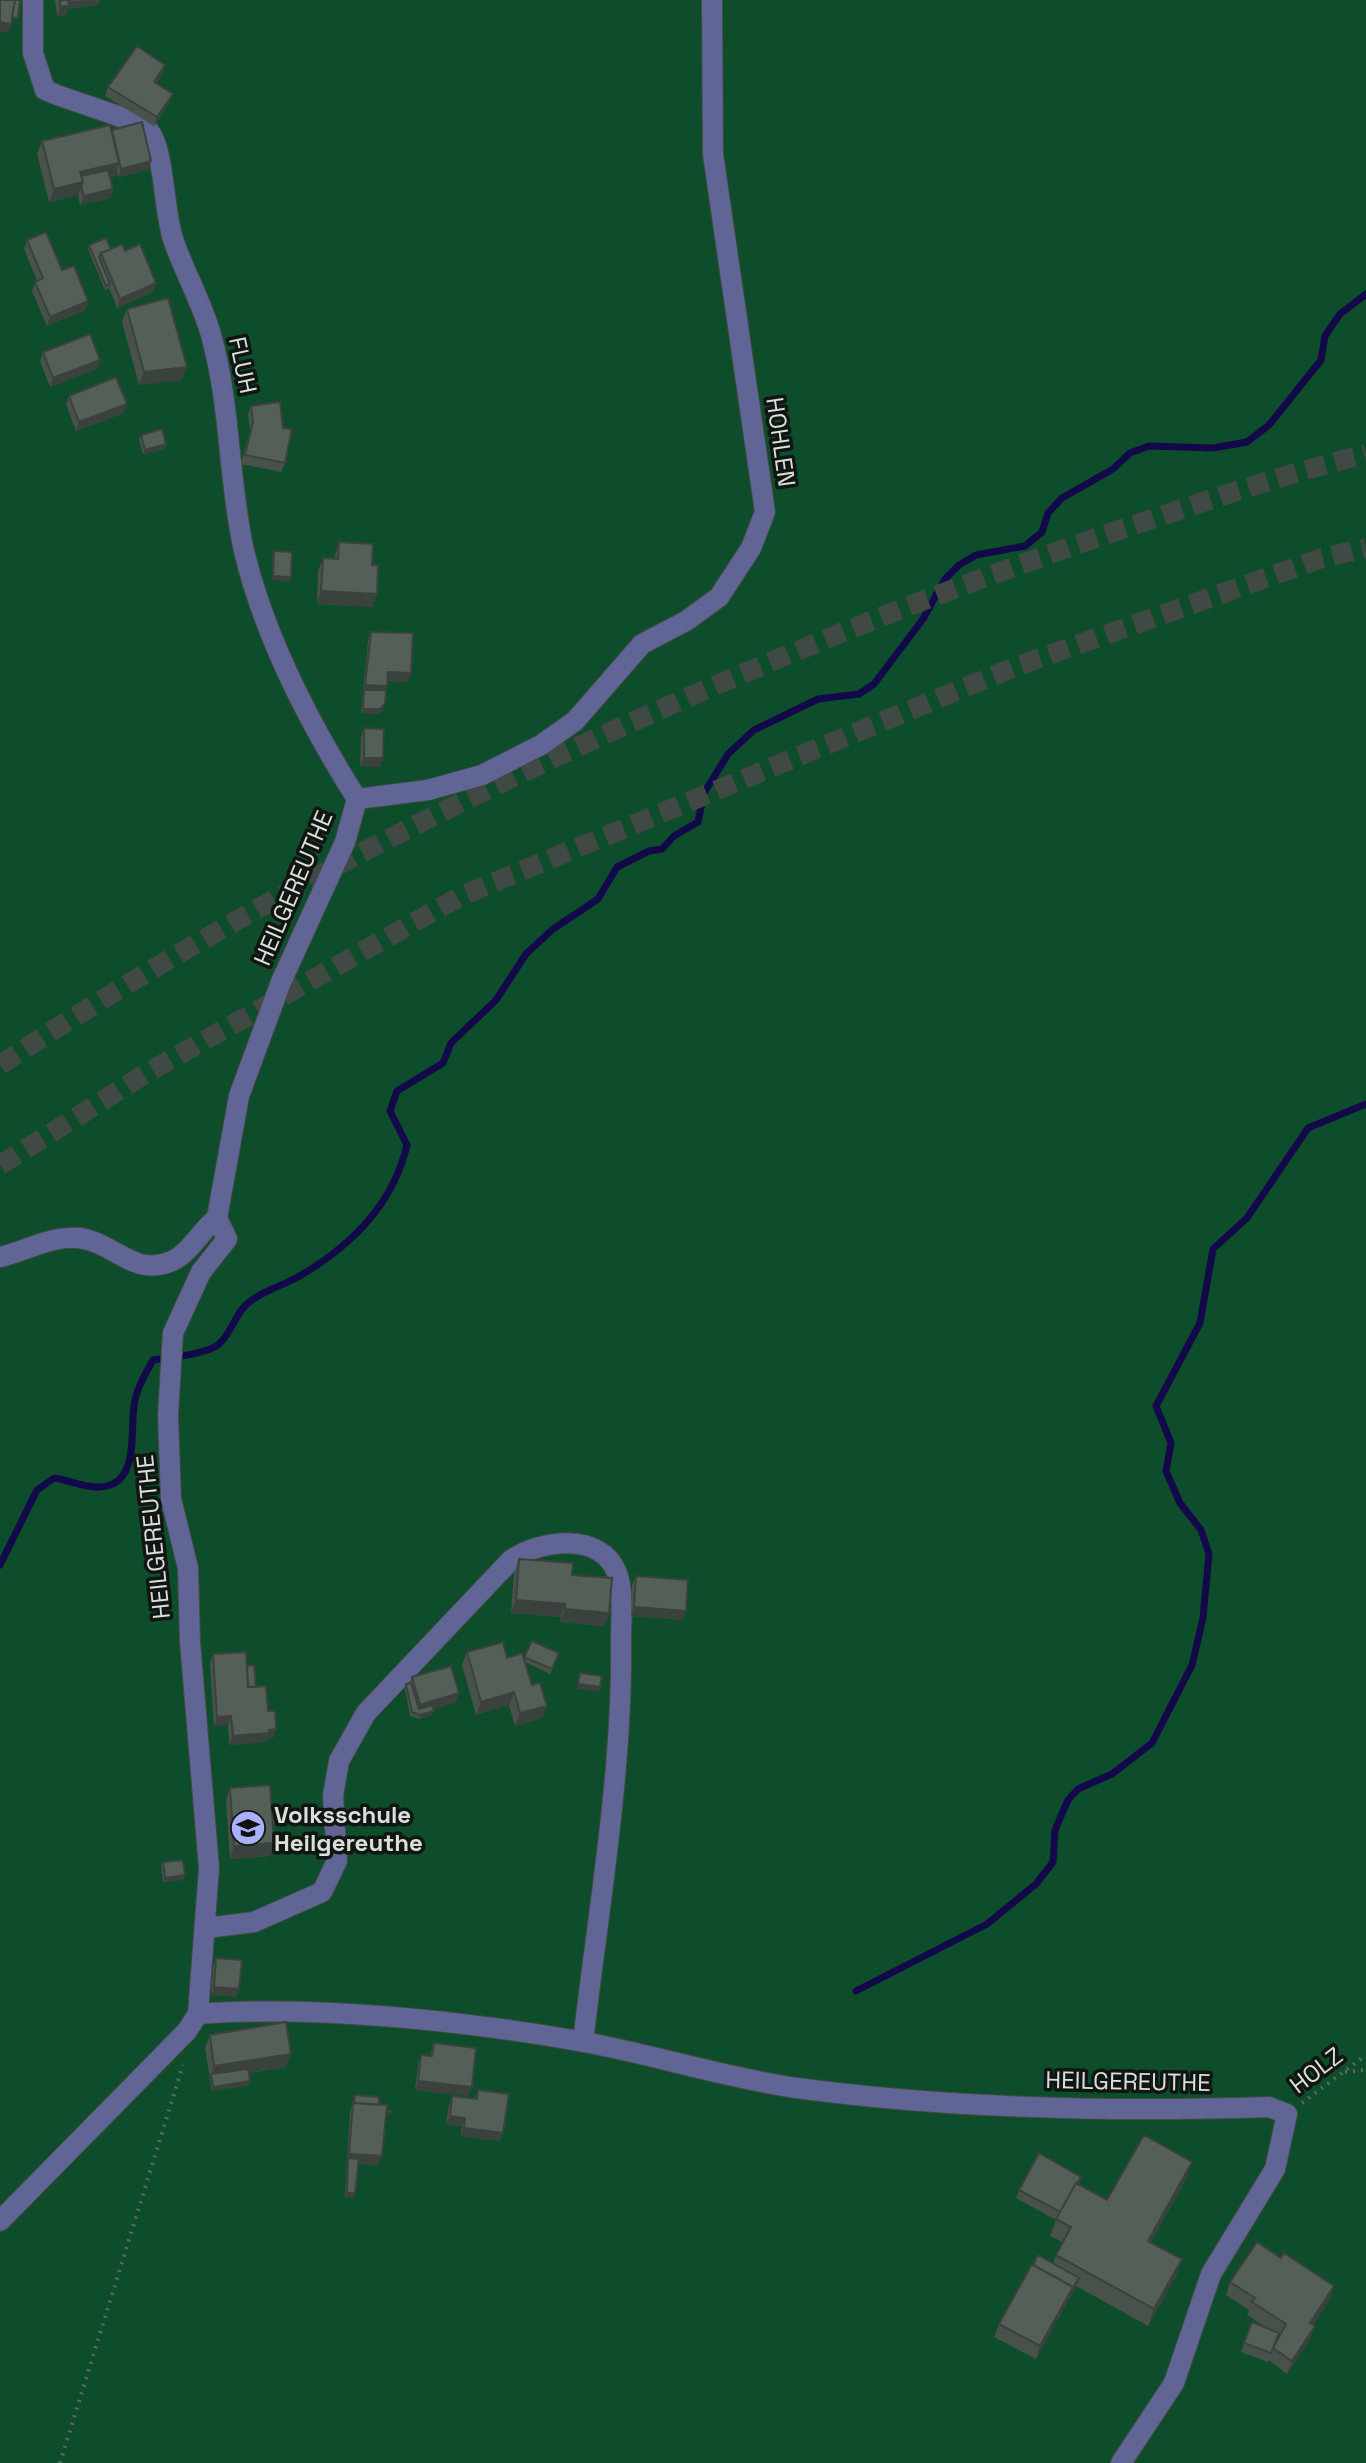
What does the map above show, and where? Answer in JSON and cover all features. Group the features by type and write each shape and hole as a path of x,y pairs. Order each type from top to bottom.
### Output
{"street":[{"name":"FLUH","path":"33,0 33,53 45,90 148,130 159,147 163,195 172,238 211,334 225,405 244,550 259,602 303,706 357,799"},
{"name":"HOHLEN","path":"357,799 428,790 482,775 541,745 575,721 642,644 686,621 719,597 751,548 765,512 713,154 712,0"},
{"name":"HEILGEREUTHE","path":"357,799 345,842 281,982 239,1096 217,1218 227,1239 201,1272 173,1333 170,1378 171,1499 188,1568 190,1642 209,1868 207,1928 193,2023 235,2011 404,2019 583,2042 795,2088 987,2106 1269,2107 1287,2114"},
{"path":"0,1257 57,1238 80,1238 101,1245 129,1263 160,1265 181,1257 202,1229 217,1218"},
{"path":"207,1928 254,1922 322,1892 337,1861 333,1796 339,1761 366,1713 511,1560 525,1550 556,1544 587,1545 602,1553 616,1572 623,1679 583,2042"},
{"path":"0,2221 193,2023"},
{"path":"1121,2463 1174,2383 1211,2274 1275,2169 1287,2114"}],"path":[{"path":"60,2463 183,2066 193,2023"},
{"name":"HOLZ","path":"1287,2114 1366,2055"},
{"path":"1345,2072 1366,2070"}],"green space":[{"path":"0,0 1366,0 1366,2463 0,2463"}],"building":[{"path":"0,0 15,0 11,24 0,22"},
{"path":"15,0 20,0 18,18 12,17"},
{"path":"60,0 73,0 68,1 69,6 60,7"},
{"path":"137,46 165,65 154,82 173,94 157,117 108,87"},
{"path":"142,122 151,161 121,169 112,130"},
{"path":"110,125 119,163 80,172 83,182 54,189 42,141"},
{"path":"108,170 113,189 84,196 81,176"},
{"path":"46,232 62,270 74,266 88,301 50,317 35,282 43,278 27,240"},
{"path":"106,238 111,249 99,257 110,284 106,286 89,245"},
{"path":"122,244 125,251 140,244 156,283 120,299 101,253"},
{"path":"168,298 187,367 144,372 127,309"},
{"path":"90,334 100,360 53,378 43,352"},
{"path":"116,377 127,404 79,422 69,396"},
{"path":"280,402 283,428 292,429 285,463 245,455 253,422 251,406"},
{"path":"162,429 166,444 145,450 141,435"},
{"path":"339,542 373,544 372,565 378,565 377,594 321,591 323,558 338,559"},
{"path":"274,551 292,552 291,577 273,576"},
{"path":"371,632 413,633 411,673 388,672 387,686 365,685"},
{"path":"364,690 386,690 385,704 380,709 363,709"},
{"path":"364,728 384,729 383,758 364,758"},
{"path":"519,1559 573,1563 572,1575 612,1578 609,1613 565,1609 565,1604 516,1600"},
{"path":"636,1576 688,1580 686,1611 634,1607"},
{"path":"532,1641 559,1653 552,1669 524,1657"},
{"path":"503,1642 507,1658 522,1653 532,1685 540,1683 547,1706 520,1713 514,1692 481,1702 467,1652"},
{"path":"246,1652 248,1687 266,1686 268,1711 275,1711 276,1729 269,1730 269,1733 233,1736 231,1716 217,1717 213,1654"},
{"path":"254,1665 256,1687 248,1687 247,1666"},
{"path":"451,1666 459,1693 420,1705 412,1677"},
{"path":"580,1673 602,1676 600,1687 578,1684"},
{"path":"411,1683 419,1709 432,1705 434,1711 420,1715 412,1712 406,1684"},
{"name":"Volksschule Heilgereuthe","path":"270,1785 274,1843 234,1846 230,1788"},
{"path":"183,1860 185,1875 165,1878 163,1862"},
{"path":"216,1958 242,1960 239,1989 214,1987"},
{"path":"286,2022 291,2054 214,2066 210,2035"},
{"path":"434,2043 476,2048 472,2087 418,2081 421,2055 432,2056"},
{"path":"248,2069 250,2081 213,2087 211,2074"},
{"path":"478,2090 509,2094 503,2133 464,2128 465,2118 450,2116 452,2096 477,2099"},
{"path":"355,2095 379,2097 379,2103 383,2105 354,2103"},
{"path":"353,2103 387,2105 382,2156 349,2154"},
{"path":"1144,2135 1192,2162 1148,2241 1182,2259 1154,2309 1056,2255 1071,2227 1056,2219 1076,2183 1107,2200"},
{"path":"1039,2153 1081,2177 1060,2212 1019,2190"},
{"path":"348,2158 359,2159 355,2193 347,2193"},
{"path":"1257,2242 1281,2258 1284,2253 1334,2286 1310,2323 1315,2326 1292,2361 1273,2348 1286,2324 1252,2302 1255,2298 1230,2282"},
{"path":"1038,2255 1079,2278 1071,2291 1073,2287 1033,2265"},
{"path":"1032,2264 1073,2287 1040,2346 999,2324"},
{"path":"1252,2322 1279,2333 1271,2353 1244,2343"}],"waterway":[{"path":"0,1565 37,1490 54,1478 97,1487 111,1485 120,1479 130,1457 137,1394 153,1360 188,1355 219,1344 246,1305 315,1266 351,1239 366,1223 391,1187 407,1145 390,1111 397,1091 443,1063 451,1043 496,1000 526,954 553,929 598,899 617,867 649,851 662,849 674,836 698,822 704,793 728,754 754,730 818,699 859,694 874,684 923,619 945,579 959,565 976,555 1025,546 1042,532 1048,513 1062,498 1113,469 1130,453 1149,446 1213,448 1247,442 1269,425 1321,360 1325,336 1340,314 1366,294"},
{"path":"856,1991 987,1924 1036,1884 1053,1862 1055,1830 1068,1800 1078,1789 1112,1774 1152,1743 1192,1665 1203,1618 1209,1554 1201,1530 1180,1503 1166,1471 1171,1443 1156,1406 1200,1323 1213,1249 1247,1218 1308,1128 1366,1104"}],"tunnel":[{"path":"0,1065 199,942 301,885 616,729 831,637 989,576 1230,493 1366,454"},
{"path":"0,1165 145,1074 461,896 1012,668 1322,558 1366,548"}],"place":[{"name":"Volksschule Heilgereuthe","path":"248,1828"}]}
